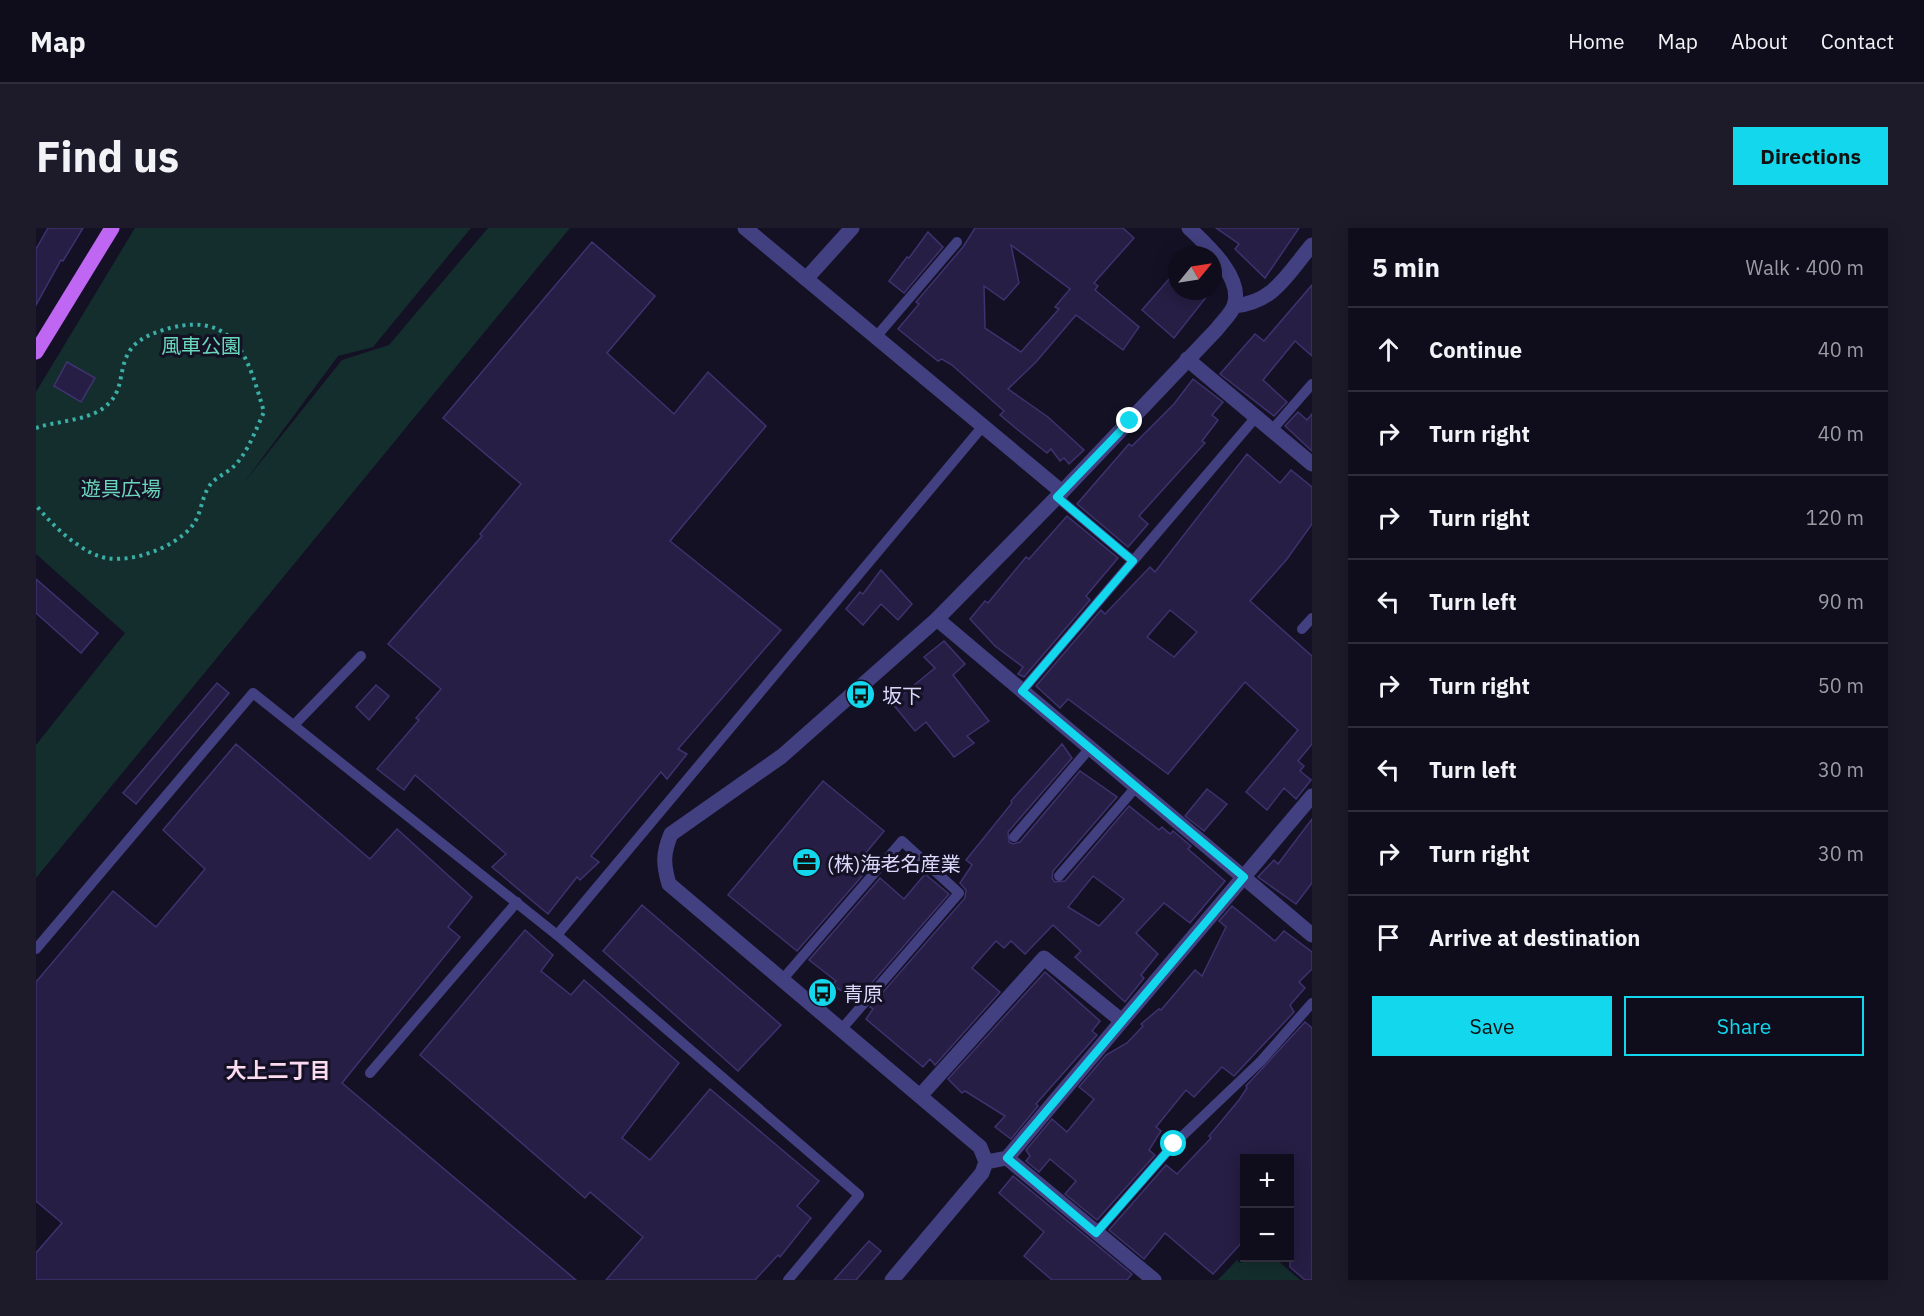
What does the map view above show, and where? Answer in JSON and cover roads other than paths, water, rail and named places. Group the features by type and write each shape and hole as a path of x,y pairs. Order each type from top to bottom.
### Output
{"main road":[{"path":"36,352 112,228"}],"street":[{"path":"745,228 983,426 1059,494"},
{"path":"806,279 852,228"},
{"path":"892,1280 982,1173 986,1162 980,1147 669,884 663,865 664,851 671,834 782,756 936,619 1059,494 1234,306 1234,288 1229,273 1198,231"},
{"path":"1234,306 1253,304 1268,297 1312,245"},
{"path":"1187,359 1312,464"},
{"path":"936,619 1312,935"},
{"path":"986,1162 1007,1158 1312,796"},
{"path":"920,1096 1044,958 1122,1021"},
{"path":"1007,1158 1154,1280"}],"lane":[{"path":"876,337 957,242"},
{"path":"1272,430 1312,384"},
{"path":"1022,691 1256,417"},
{"path":"557,935 983,426"},
{"path":"1059,494 1133,561"},
{"path":"1302,629 1312,618"},
{"path":"294,725 361,656"},
{"path":"36,949 254,693 557,935 859,1195 788,1280"},
{"path":"1014,837 1090,748"},
{"path":"1059,876 1136,787"},
{"path":"782,981 902,841 959,893 840,1030"},
{"path":"369,1073 517,902"},
{"path":"1096,1233 1174,1144 1261,1061 1312,1003"}],"place":[{"name":"坂下","path":"861,695"},
{"name":"(株)海老名産業","path":"806,863"},
{"name":"青原","path":"822,993"}],"district":[{"name":"大上二丁目","path":"278,1070"}],"park label":[{"name":"風車公園","path":"201,345"},
{"name":"遊具広場","path":"121,488"}]}
